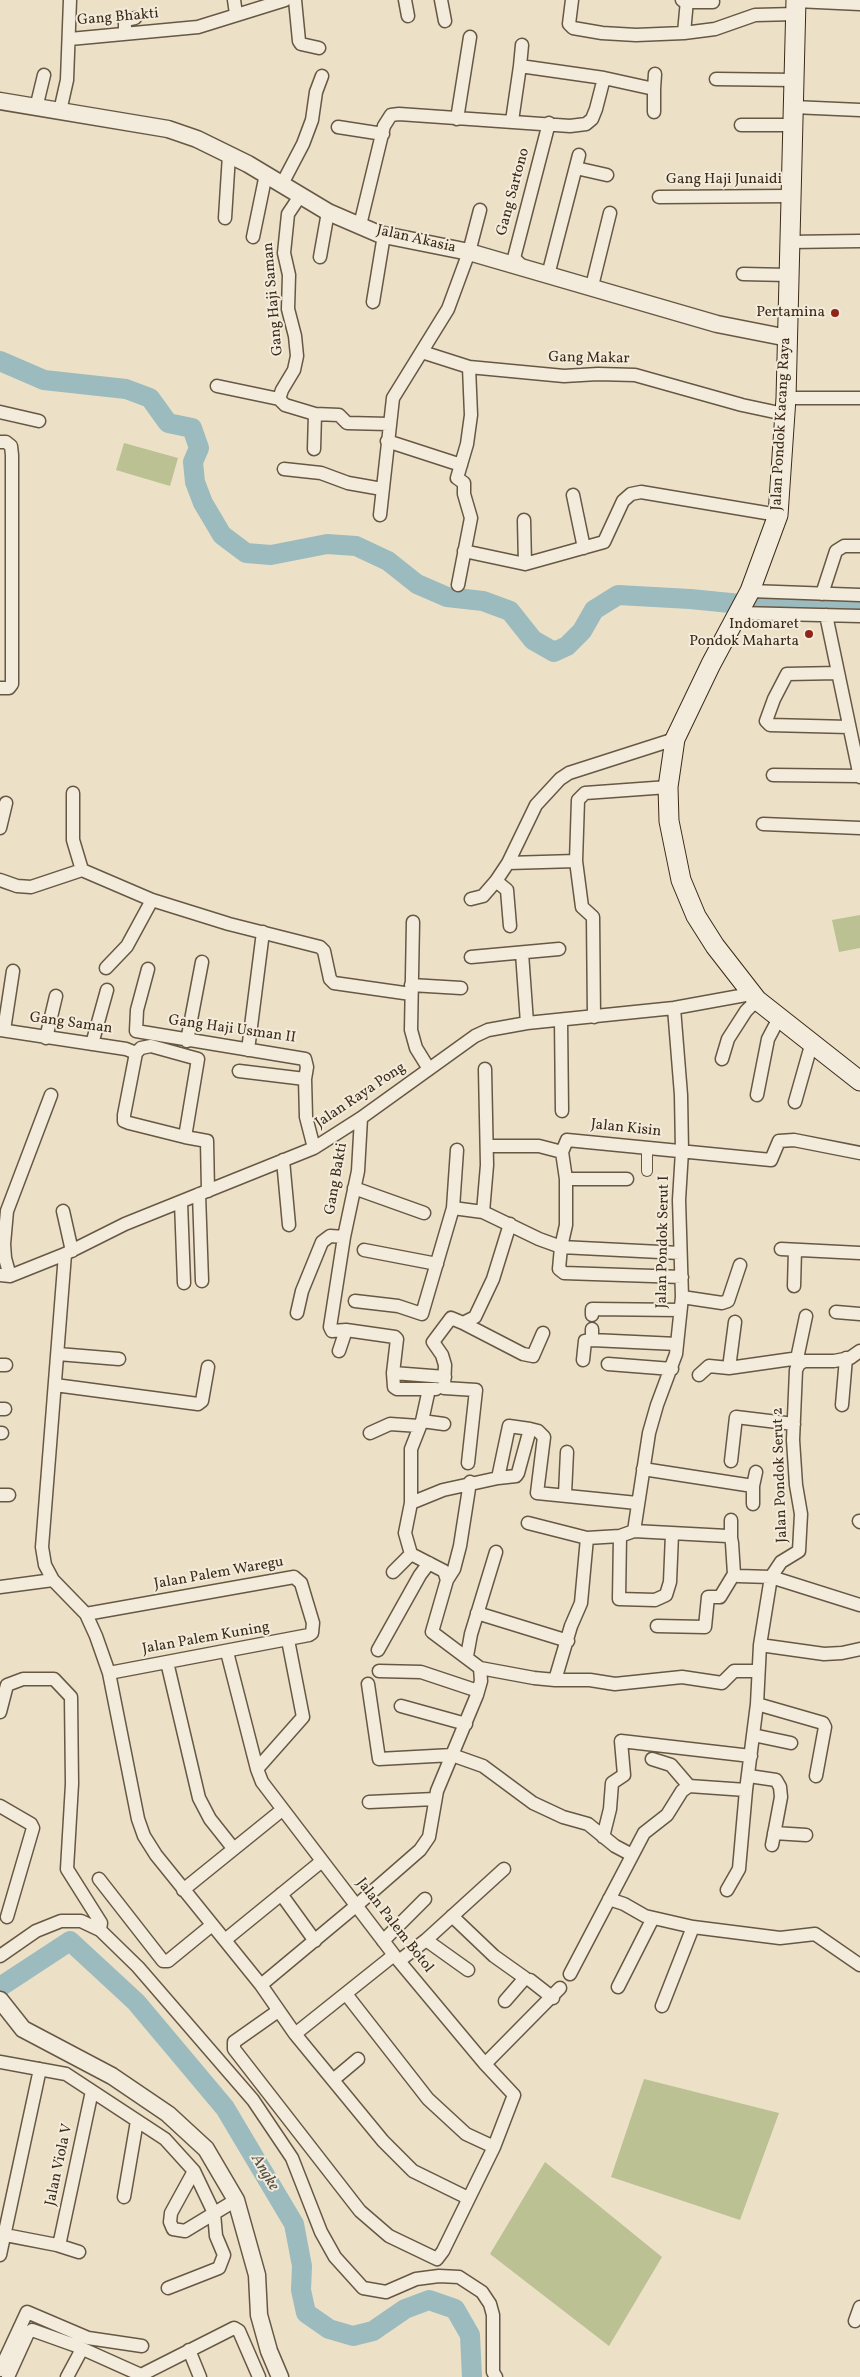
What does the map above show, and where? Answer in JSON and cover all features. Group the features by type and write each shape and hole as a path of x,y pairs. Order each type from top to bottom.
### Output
{"main road":[{"name":"Jalan Pondok Kacang Raya","path":"796,5 788,275 788,338 778,515 744,603 710,664 675,739 668,787 669,821 674,857 689,901 715,946 754,997 860,1081"}],"street":[{"path":"60,111 67,80 70,0"},
{"path":"234,0 236,14"},
{"name":"Gang Bhakti","path":"70,39 198,27 220,22 236,14 285,0"},
{"path":"295,0 299,41 301,44 319,48"},
{"path":"405,0 408,16"},
{"path":"441,0 445,21"},
{"path":"572,0 569,24 573,28 627,34 684,34 715,29 755,15 796,5 860,4"},
{"path":"684,34 685,1 713,2"},
{"path":"125,34 125,20 135,18"},
{"path":"458,119 470,37"},
{"path":"512,121 522,45"},
{"path":"520,66 604,78 654,89"},
{"path":"654,112 655,74"},
{"path":"36,108 44,75"},
{"path":"282,184 303,144 312,120 316,92 322,76"},
{"path":"360,225 386,120 391,115 549,123 570,126 586,124 596,109 604,78"},
{"path":"716,79 794,80"},
{"name":"Jalan Akasia","path":"0,101 168,128 197,139 266,174 328,212 384,235 469,252 592,286 717,324 788,338"},
{"path":"741,125 792,116 860,110"},
{"name":"Gang Sartono","path":"522,266 514,258 549,123"},
{"path":"338,127 383,134"},
{"path":"225,218 229,155"},
{"path":"548,275 577,162 607,175"},
{"path":"254,237 266,174"},
{"name":"Gang Haji Saman","path":"280,399 282,390 294,370 296,356 295,336 288,309 288,275 284,253 288,214 300,196"},
{"name":"Gang Haji Junaidi","path":"658,197 790,196"},
{"name":"Gang Sartono","path":"380,515 393,398 448,309 469,252 480,210"},
{"path":"320,257 328,212"},
{"path":"592,286 610,213"},
{"path":"373,302 384,235"},
{"path":"789,242 860,241"},
{"path":"743,274 788,275"},
{"name":"Gang Makar","path":"422,352 469,367 564,376 598,374 635,375 742,405 785,406 860,398"},
{"path":"458,585 471,518 464,494 464,483 457,478 471,415 469,367"},
{"path":"217,386 280,399 285,405 315,414 339,415 347,423 389,424"},
{"path":"0,412 39,421"},
{"path":"314,449 315,414"},
{"path":"387,441 461,465"},
{"path":"0,442 6,442 11,446 12,455 12,684 9,688 0,688"},
{"path":"284,469 321,473 348,483 382,489"},
{"path":"464,551 524,564 604,542 623,501 631,494 641,492 778,515"},
{"path":"573,495 584,548"},
{"path":"524,520 524,564"},
{"path":"822,594 836,551 844,546 860,546"},
{"path":"744,603 822,594 860,595"},
{"path":"744,603 826,615 860,616"},
{"path":"774,775 860,777 853,729 838,673 826,615"},
{"path":"838,673 787,674 774,699 766,721 770,725 853,729"},
{"path":"471,899 483,896 496,881 508,863 536,805 560,779 569,773 675,739"},
{"path":"594,1016 593,920 591,914 583,909 580,902 576,861 578,800 585,793 668,787"},
{"path":"73,793 73,840 82,870"},
{"path":"0,828 6,802"},
{"path":"763,824 860,828"},
{"path":"508,863 576,861"},
{"path":"0,880 17,886 31,888 82,870 152,900 229,924 320,948 324,951 330,979 334,983 411,989 461,988"},
{"path":"496,881 507,890 510,926"},
{"path":"106,968 127,946 152,900"},
{"path":"413,922 411,1030 413,1040 429,1069"},
{"path":"248,1050 263,932"},
{"path":"471,957 559,950"},
{"path":"522,953 527,1023"},
{"path":"187,1041 202,962"},
{"name":"Gang Haji Usman II","path":"148,969 136,1018 136,1031 187,1041 302,1057 307,1064 305,1079 306,1117 314,1148"},
{"path":"2,1030 11,971"},
{"path":"92,1044 107,990"},
{"path":"46,1038 56,996"},
{"path":"722,1059 728,1039 754,997"},
{"name":"Jalan Raya Pong","path":"5,1275 69,1252 125,1224 314,1148 361,1118 475,1036 488,1030 527,1023 674,1008 754,997"},
{"name":"Jalan Pondok Serut I","path":"634,1531 643,1469 657,1405 672,1369 681,1304 682,1277 679,1200 682,1151 681,1095 674,1008"},
{"path":"758,1095 768,1039 779,1018"},
{"path":"562,1020 562,1111"},
{"name":"Gang Saman","path":"2,1030 126,1049 136,1053"},
{"path":"795,1102 812,1042"},
{"path":"185,1137 198,1059 146,1046 136,1053 124,1121 185,1137 207,1141 203,1193 202,1282"},
{"path":"483,1212 487,1146 485,1069"},
{"path":"239,1071 305,1079"},
{"path":"5,1275 4,1244 7,1211 51,1095"},
{"name":"Gang Bakti","path":"297,1313 308,1274 322,1242 330,1236 344,1237 360,1155 361,1118"},
{"name":"Jalan Kisin","path":"562,1152 563,1145 567,1140 771,1160 779,1141 794,1140 860,1153"},
{"path":"487,1146 539,1146 562,1152 566,1179 566,1225 559,1266 564,1272 682,1277"},
{"path":"647,1147 647,1171"},
{"path":"355,1301 398,1306 422,1314 453,1208 457,1150"},
{"path":"283,1160 289,1225"},
{"path":"566,1179 627,1178"},
{"path":"354,1188 424,1213"},
{"path":"181,1202 184,1283"},
{"path":"453,1208 483,1212 539,1239 561,1247 680,1253"},
{"path":"63,1211 69,1252 55,1385 42,1547 45,1565 53,1580 86,1614 109,1673 138,1819 144,1836 183,1890 261,1985 295,2034 383,2141 408,2166 424,2178 468,2198"},
{"path":"462,1322 475,1317 493,1279 510,1224"},
{"path":"344,1237 330,1327 332,1330 346,1330 396,1338 393,1373 394,1387 397,1389 429,1389 444,1382"},
{"path":"781,1249 860,1253"},
{"path":"364,1250 436,1264"},
{"path":"794,1286 795,1250"},
{"path":"592,1316 592,1309 722,1303 728,1301 740,1266"},
{"path":"836,1312 860,1314"},
{"name":"Jalan Pondok Serut 2","path":"771,1577 781,1562 799,1551 802,1514 796,1486 794,1424 796,1370 799,1364 798,1354 806,1316"},
{"path":"444,1382 442,1355 433,1342 451,1318 523,1354 533,1356 543,1334"},
{"path":"729,1368 735,1322"},
{"path":"339,1351 346,1330"},
{"path":"583,1360 585,1341 592,1334 676,1344"},
{"path":"699,1374 709,1366 729,1368 792,1359 799,1364 804,1361 846,1358 856,1355 860,1351"},
{"path":"58,1354 119,1359"},
{"path":"842,1405 846,1358"},
{"path":"608,1364 672,1369"},
{"path":"55,1385 198,1404 202,1400 208,1367"},
{"path":"393,1373 476,1390 468,1463"},
{"path":"411,1554 405,1533 412,1502 411,1449 421,1424 429,1389"},
{"path":"731,1461 736,1418 794,1424"},
{"path":"370,1433 390,1424 444,1424"},
{"path":"498,1478 509,1426 530,1429 538,1431 544,1437 537,1492 637,1502"},
{"path":"412,1502 470,1482 516,1476 530,1429"},
{"path":"565,1494 567,1452"},
{"path":"643,1469 753,1486"},
{"path":"753,1504 753,1486 756,1472"},
{"path":"470,1482 460,1546 454,1569 447,1580 432,1632 467,1656 480,1668 534,1678 590,1680 615,1684 682,1677 722,1683 731,1672 758,1671"},
{"path":"657,1626 705,1627 708,1598 720,1597 734,1574 731,1520"},
{"path":"528,1523 586,1538 620,1536 634,1531 727,1536 731,1538"},
{"path":"620,1536 619,1599 655,1600 666,1595 670,1582 672,1534"},
{"path":"555,1680 571,1626 581,1603 586,1538"},
{"path":"467,1656 477,1613 496,1552"},
{"path":"411,1554 444,1570 447,1580"},
{"path":"392,1572 411,1554"},
{"path":"378,1650 429,1562"},
{"path":"734,1574 738,1576 771,1577 860,1605"},
{"name":"Jalan Palem Waregu","path":"86,1614 294,1577 301,1583 313,1623 312,1633 309,1635"},
{"path":"727,1890 739,1870 746,1790 757,1704 760,1645 771,1577"},
{"path":"0,1587 53,1580"},
{"path":"477,1613 568,1641"},
{"name":"Jalan Palem Kuning","path":"109,1673 309,1635"},
{"path":"257,1769 303,1717 288,1640"},
{"path":"760,1645 824,1654 860,1649"},
{"name":"Jalan Palem Botol","path":"227,1652 262,1782 396,1958 485,2064 513,2092 514,2097 494,2147"},
{"path":"167,1662 199,1798 210,1819 233,1848"},
{"path":"261,1985 357,1906 420,1850 429,1838 435,1799 478,1691 481,1681 480,1668"},
{"path":"379,1671 422,1672 478,1691"},
{"path":"0,1712 7,1685 23,1679 54,1679 71,1697 72,1784 66,1869 101,1923 100,1930"},
{"path":"368,1684 379,1759 452,1755 483,1766 533,1803 563,1817 588,1824 632,1855"},
{"path":"757,1704 823,1723 824,1727 816,1776"},
{"path":"401,1706 466,1724"},
{"path":"753,1736 791,1743"},
{"path":"603,1836 610,1809 612,1783 624,1775 621,1742 751,1756"},
{"path":"652,1759 671,1765 689,1786"},
{"path":"749,1776 776,1780 780,1787 773,1839 806,1836"},
{"path":"570,1974 644,1833 667,1815 682,1791 689,1786 746,1790"},
{"path":"369,1802 435,1799"},
{"path":"0,1806 31,1824 33,1828 7,1917"},
{"path":"183,1890 282,1810"},
{"path":"224,1940 322,1861"},
{"path":"295,2034 396,1958 426,1940 504,1869"},
{"path":"99,1878 163,1961 168,1961 212,1925"},
{"path":"281,1894 315,1941"},
{"path":"383,1941 425,1899"},
{"path":"609,1899 653,1918 693,1927 780,1938 815,1934 860,1965"},
{"path":"452,1916 494,1956 525,1978 505,2001"},
{"path":"618,1987 653,1918"},
{"path":"0,1956 36,1931 61,1921 81,1921 100,1930 138,1967 253,2100 292,2158 321,2232 335,2257 363,2288 386,2292 416,2279 440,2276 459,2277 482,2292 490,2304 493,2316 493,2372 496,2377"},
{"path":"662,2006 693,1927"},
{"path":"426,1940 468,1970"},
{"path":"485,2064 556,1993 530,1980"},
{"path":"278,2011 234,2042 234,2048 360,2210 389,2236 436,2259 443,2251 494,2147 466,2134 428,2099 346,1994"},
{"path":"4,2006 23,2029 112,2076 168,2114 206,2149 236,2200 257,2275 259,2315 269,2351 280,2377"},
{"path":"334,2080 358,2060"},
{"path":"0,2062 66,2074 165,2139 194,2171 214,2213 216,2236 224,2255 220,2268 168,2288"},
{"path":"0,2256 2,2235 40,2069"},
{"name":"Jalan Viola V","path":"57,2245 60,2241 92,2091"},
{"path":"124,2197 137,2121"},
{"path":"194,2171 171,2213 170,2222 173,2228 185,2231 236,2200"},
{"path":"2,2235 57,2245 79,2252"},
{"path":"855,2321 860,2307"},
{"path":"0,2370 27,2312 88,2338 142,2346"},
{"path":"8,2377 30,2331 37,2330 141,2376 234,2328 239,2331 259,2377"},
{"path":"67,2377 82,2349"},
{"path":"189,2350 200,2377"}],"green space":[{"path":"124,443 178,458 170,486 116,470"},
{"path":"860,915 860,948 839,952 832,920"},
{"path":"644,2079 779,2113 740,2220 611,2177"},
{"path":"545,2162 662,2257 609,2346 490,2254"}],"waterway":[{"path":"0,361 44,380 126,389 150,398 168,423 192,428 199,448 193,462 195,482 203,503 222,535 246,553 271,555 327,544 356,546 388,561 417,584 447,597 483,601 510,611 533,640 554,652 567,646 582,631 594,610 618,595 690,599 771,607 860,609"},
{"name":"Angke","path":"0,1987 70,1941 136,2002 225,2108 294,2224 302,2266 301,2290 306,2313 329,2329 353,2336 373,2331 405,2309 429,2300 455,2309 470,2335 472,2377"}],"place":[{"name":"Pertamina","path":"835,313"},
{"name":"Indomaret Pondok Maharta","path":"809,634"}]}
